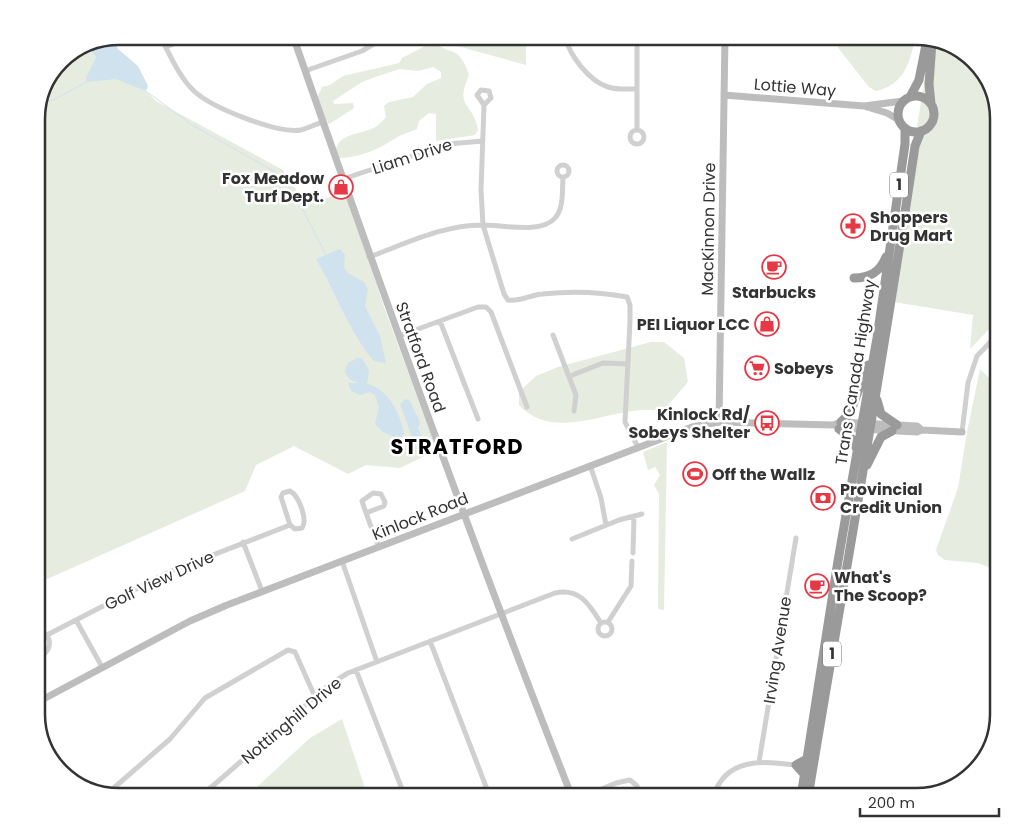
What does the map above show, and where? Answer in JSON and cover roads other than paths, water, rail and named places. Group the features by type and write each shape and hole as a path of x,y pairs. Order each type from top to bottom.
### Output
{"highway":[{"path":"926,46 919,80 898,108 899,120 905,128 912,132 921,131 932,122 934,112 931,104 929,84 932,47"},
{"path":"906,99 922,97 931,104"},
{"name":"Trans Canada Highway","path":"810,788 862,480 866,426 905,144 905,128"},
{"name":"Trans Canada Highway","path":"803,788 858,451 876,392 915,146 921,131"},
{"path":"854,278 870,276 878,271 884,264 891,242"},
{"path":"858,451 851,438 838,425 850,413 877,338"},
{"path":"862,480 877,442 895,428 877,408 876,392"},
{"path":"805,775 796,765 807,760"}],"street":[{"path":"171,45 166,47 187,84 206,100 222,108 282,130 300,130 323,122"},
{"name":"Stratford Road","path":"296,45 398,336 501,614 569,788"},
{"path":"305,71 362,51 372,45"},
{"path":"568,45 570,52 595,79 608,87 636,89"},
{"path":"637,45 637,130"},
{"name":"MacKinnon Drive","path":"719,422 725,45"},
{"name":"Lottie Way","path":"724,95 864,106 888,113 899,120"},
{"name":"Lottie Way","path":"864,106 906,99"},
{"path":"484,105 484,224 504,294 508,300 513,301 539,294 556,292 612,294 628,297 630,305 625,422 638,447"},
{"name":"Liam Drive","path":"343,179 448,144 483,141"},
{"path":"369,256 445,231 484,224 532,228 546,224 555,218 562,204 563,178"},
{"path":"398,336 482,306 488,309 527,408"},
{"path":"440,320 478,419"},
{"path":"553,335 576,395 574,411"},
{"path":"962,432 968,383 977,356 990,342"},
{"path":"570,376 603,363 628,364"},
{"name":"Kinlock Road","path":"45,698 190,621 262,591 692,427 719,422 866,426 917,432 922,430 962,432"},
{"path":"590,465 601,498 606,525"},
{"name":"Golf View Drive","path":"47,635 169,572 290,525 299,529 305,524 297,497 290,491 283,492 281,497 290,525"},
{"path":"366,513 384,506 385,502 381,494 373,493 363,498 366,513 379,547"},
{"path":"572,539 606,525 642,514"},
{"path":"633,553 634,516"},
{"name":"Irving Avenue","path":"759,762 796,538"},
{"path":"243,542 262,591"},
{"path":"342,561 377,662"},
{"path":"608,622 612,630 605,636 598,631 601,623 608,622 631,586 632,561"},
{"name":"Nottinghill Drive","path":"210,788 339,677 555,593 572,592 588,602 601,623"},
{"path":"76,620 102,667"},
{"path":"45,653 50,642 47,635"},
{"path":"430,641 487,788"},
{"path":"114,787 170,739 205,698 288,650 295,652 316,697"},
{"path":"356,670 402,788"},
{"path":"716,788 728,773 745,765 759,762 796,765"},
{"path":"604,788 630,780 637,788"}],"water":[{"path":"116,45 138,66 148,86 146,91 116,79 87,82 86,77 96,57 91,51 105,46"},
{"path":"340,249 345,255 344,267 348,273 364,282 368,289 365,306 380,336 386,363 374,361 365,350 316,259"},
{"path":"357,358 362,358 369,370 367,384 381,391 397,411 404,434 399,439 383,432 375,424 379,407 375,395 370,392 360,395 351,391 348,383 359,383 349,379 345,372 348,363"},
{"path":"405,399 410,401 420,422 418,428 421,435 416,439 412,437 400,404"}],"waterway":[{"path":"47,102 87,82"},
{"path":"146,91 192,125 277,173 296,196 326,255"}],"place":[{"name":"Fox Meadow Turf Dept.","path":"341,187"},
{"name":"Shoppers Drug Mart","path":"853,226"},
{"name":"Starbucks","path":"774,267"},
{"name":"PEI Liquor LCC","path":"767,324"},
{"name":"Sobeys","path":"757,368"},
{"name":"Kinlock Rd/ Sobeys Shelter","path":"767,423"},
{"name":"Off the Wallz","path":"695,474"},
{"name":"Provincial Credit Union","path":"823,498"},
{"name":"What's The Scoop?","path":"817,586"}],"district":[{"name":"STRATFORD","path":"457,447"}]}
